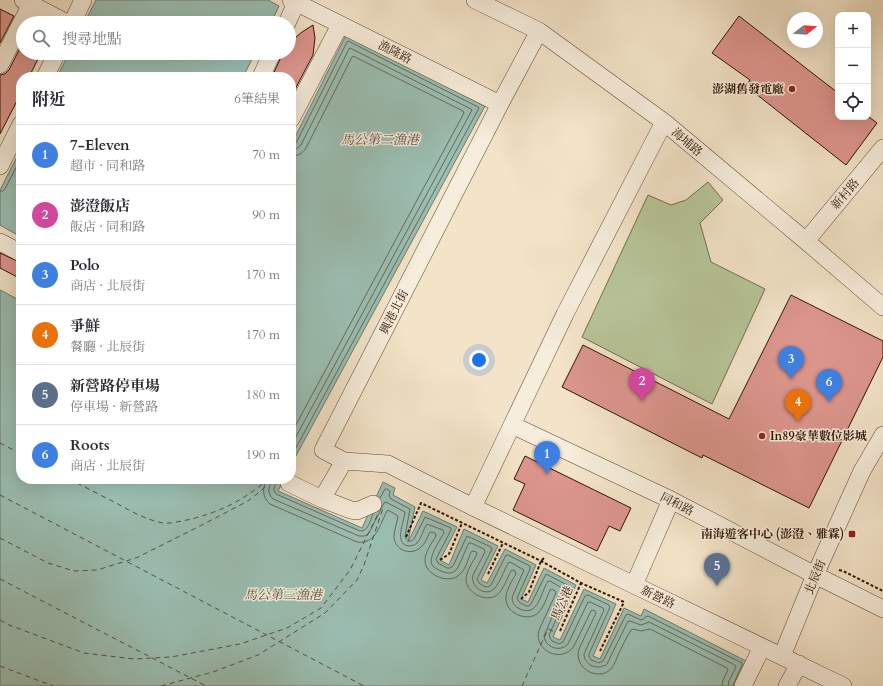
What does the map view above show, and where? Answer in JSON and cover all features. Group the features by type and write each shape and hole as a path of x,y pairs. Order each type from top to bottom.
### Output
{"street":[{"path":"75,16 83,0"},
{"name":"海埔路","path":"475,0 539,30 664,122 883,307"},
{"path":"289,16 294,1"},
{"name":"漁隆路","path":"294,1 500,104"},
{"path":"21,16 27,2 54,16"},
{"path":"296,109 340,25"},
{"path":"0,65 16,28"},
{"name":"興港北街","path":"473,507 388,464 344,461 323,450 539,30"},
{"path":"48,72 54,60"},
{"path":"263,72 269,60"},
{"path":"473,507 565,314 664,122"},
{"path":"0,166 16,134"},
{"name":"新村路","path":"806,241 883,148"},
{"path":"0,242 16,250"},
{"name":"同和路","path":"512,425 671,500 883,609"},
{"name":"北辰街","path":"782,656 815,575 862,471 883,435"},
{"path":"322,499 344,461"},
{"path":"291,484 322,499 351,510 357,510 373,504"},
{"path":"634,585 671,500"},
{"name":"新營路","path":"473,507 493,515 843,686"},
{"path":"743,686 762,647"},
{"path":"787,686 798,664"}],"path":[{"path":"406,537 421,504 624,602 600,651"},
{"path":"440,560 449,554 462,523"},
{"path":"488,574 503,543"},
{"path":"520,599 529,592 541,562"},
{"path":"837,570 844,571 883,591"},
{"name":"馬公港","path":"560,631 581,582"}],"green space":[{"path":"708,182 723,200 700,223 711,262 765,289 712,404 582,337 648,195 671,205 686,200"}],"water":[{"path":"96,0 268,0 279,6 274,16 88,16"},
{"name":"馬公第二漁港","path":"346,35 485,106 296,456 296,135"},
{"path":"66,60 252,60 246,72 60,72"},
{"path":"16,159 16,234 0,225 0,190"},
{"name":"馬公第三漁港","path":"0,290 16,298 16,484 282,484 278,491 362,528 383,482 395,488 393,495 415,507 408,542 423,511 457,527 440,560 449,565 464,529 498,546 481,580 487,583 505,549 536,565 521,599 528,602 544,568 576,585 553,637 560,640 584,589 616,604 593,656 600,659 624,608 641,616 644,609 748,662 737,686 0,686"}],"building":[{"path":"0,9 14,16 0,43"},
{"name":"澎湖舊發電廠","path":"739,16 835,91 835,120 871,120 871,118 877,123 846,165 746,86 750,80 712,53"},
{"path":"313,25 315,38 313,55 296,87 296,72 274,72 280,60 296,60 296,37"},
{"path":"16,56 16,60 38,60 32,72 16,72 16,103 0,134 0,75 5,74 9,70"},
{"path":"0,253 16,261 16,276 0,268"},
{"path":"791,295 883,341 883,357 809,508 703,455 702,458 562,387 583,345 729,419"},
{"path":"525,456 631,508 620,531 609,526 597,551 513,510 525,484 514,479"}],"ferry route":[{"path":"0,443 16,451"},
{"path":"79,484 140,515 163,523 172,523 210,514 230,505 262,484"},
{"path":"0,538 48,563 74,571 97,570 136,558 200,526 248,501 267,484"},
{"path":"0,495 364,686"},
{"path":"161,686 213,672 258,655 325,613 357,580 364,565 383,508 381,507"},
{"path":"0,620 9,625 84,653 134,659 171,657 240,644 287,628 321,608 350,570 377,516 377,511"},
{"path":"0,579 206,686"},
{"path":"522,686 548,629 555,632"},
{"path":"0,666 53,686"}],"place":[{"name":"澎湖舊發電廠","path":"792,89"},
{"name":"Polo","path":"791,379"},
{"name":"澎澄飯店","path":"642,401"},
{"name":"Roots","path":"829,402"},
{"name":"爭鮮","path":"798,422"},
{"name":"In89豪華數位影城","path":"762,436"},
{"name":"7-Eleven","path":"547,474"},
{"name":"南海遊客中心 (澎澄、雅霖)","path":"852,534"},
{"name":"新營路停車場","path":"717,586"}]}
